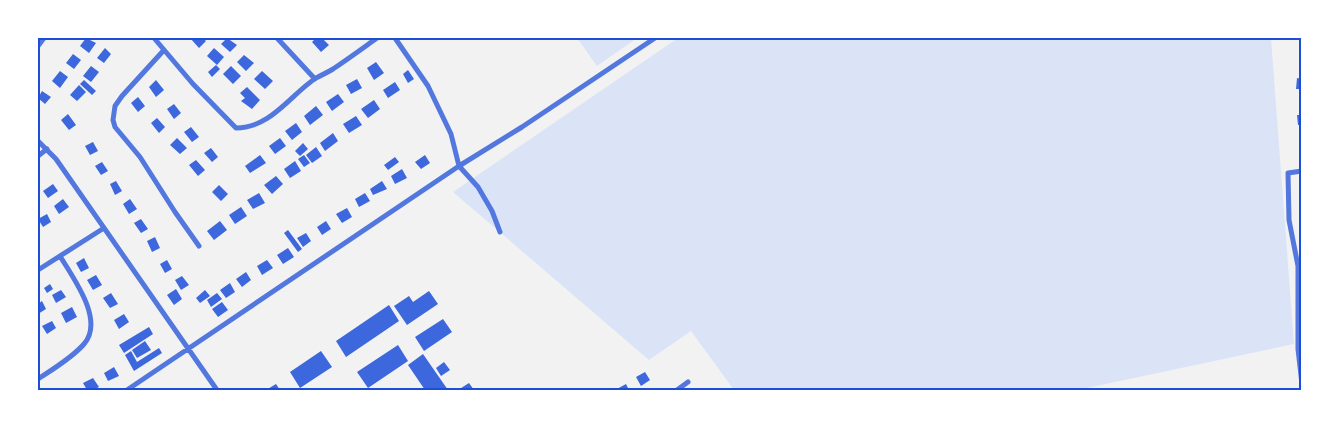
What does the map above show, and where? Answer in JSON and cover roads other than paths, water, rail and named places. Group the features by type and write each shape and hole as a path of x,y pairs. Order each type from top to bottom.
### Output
{"street":[{"path":"154,38 193,84 236,128 252,126 263,121 278,111 315,79 333,69 377,38"},
{"path":"277,38 315,79"},
{"path":"395,38 428,86 451,134 459,166 478,187 492,210 500,232"},
{"path":"127,390 459,166 522,127 655,38"},
{"path":"38,46 41,39"},
{"path":"164,50 122,96 116,106 113,120 115,127 140,157 175,212 200,246"},
{"path":"38,140 56,159 216,390"},
{"path":"38,156 47,149"},
{"path":"1302,171 1288,173 1289,220 1300,267 1298,349 1302,384"},
{"path":"38,270 104,228"},
{"path":"38,379 84,344 91,330 91,317 83,297 60,256"},
{"path":"677,390 688,382"}]}
